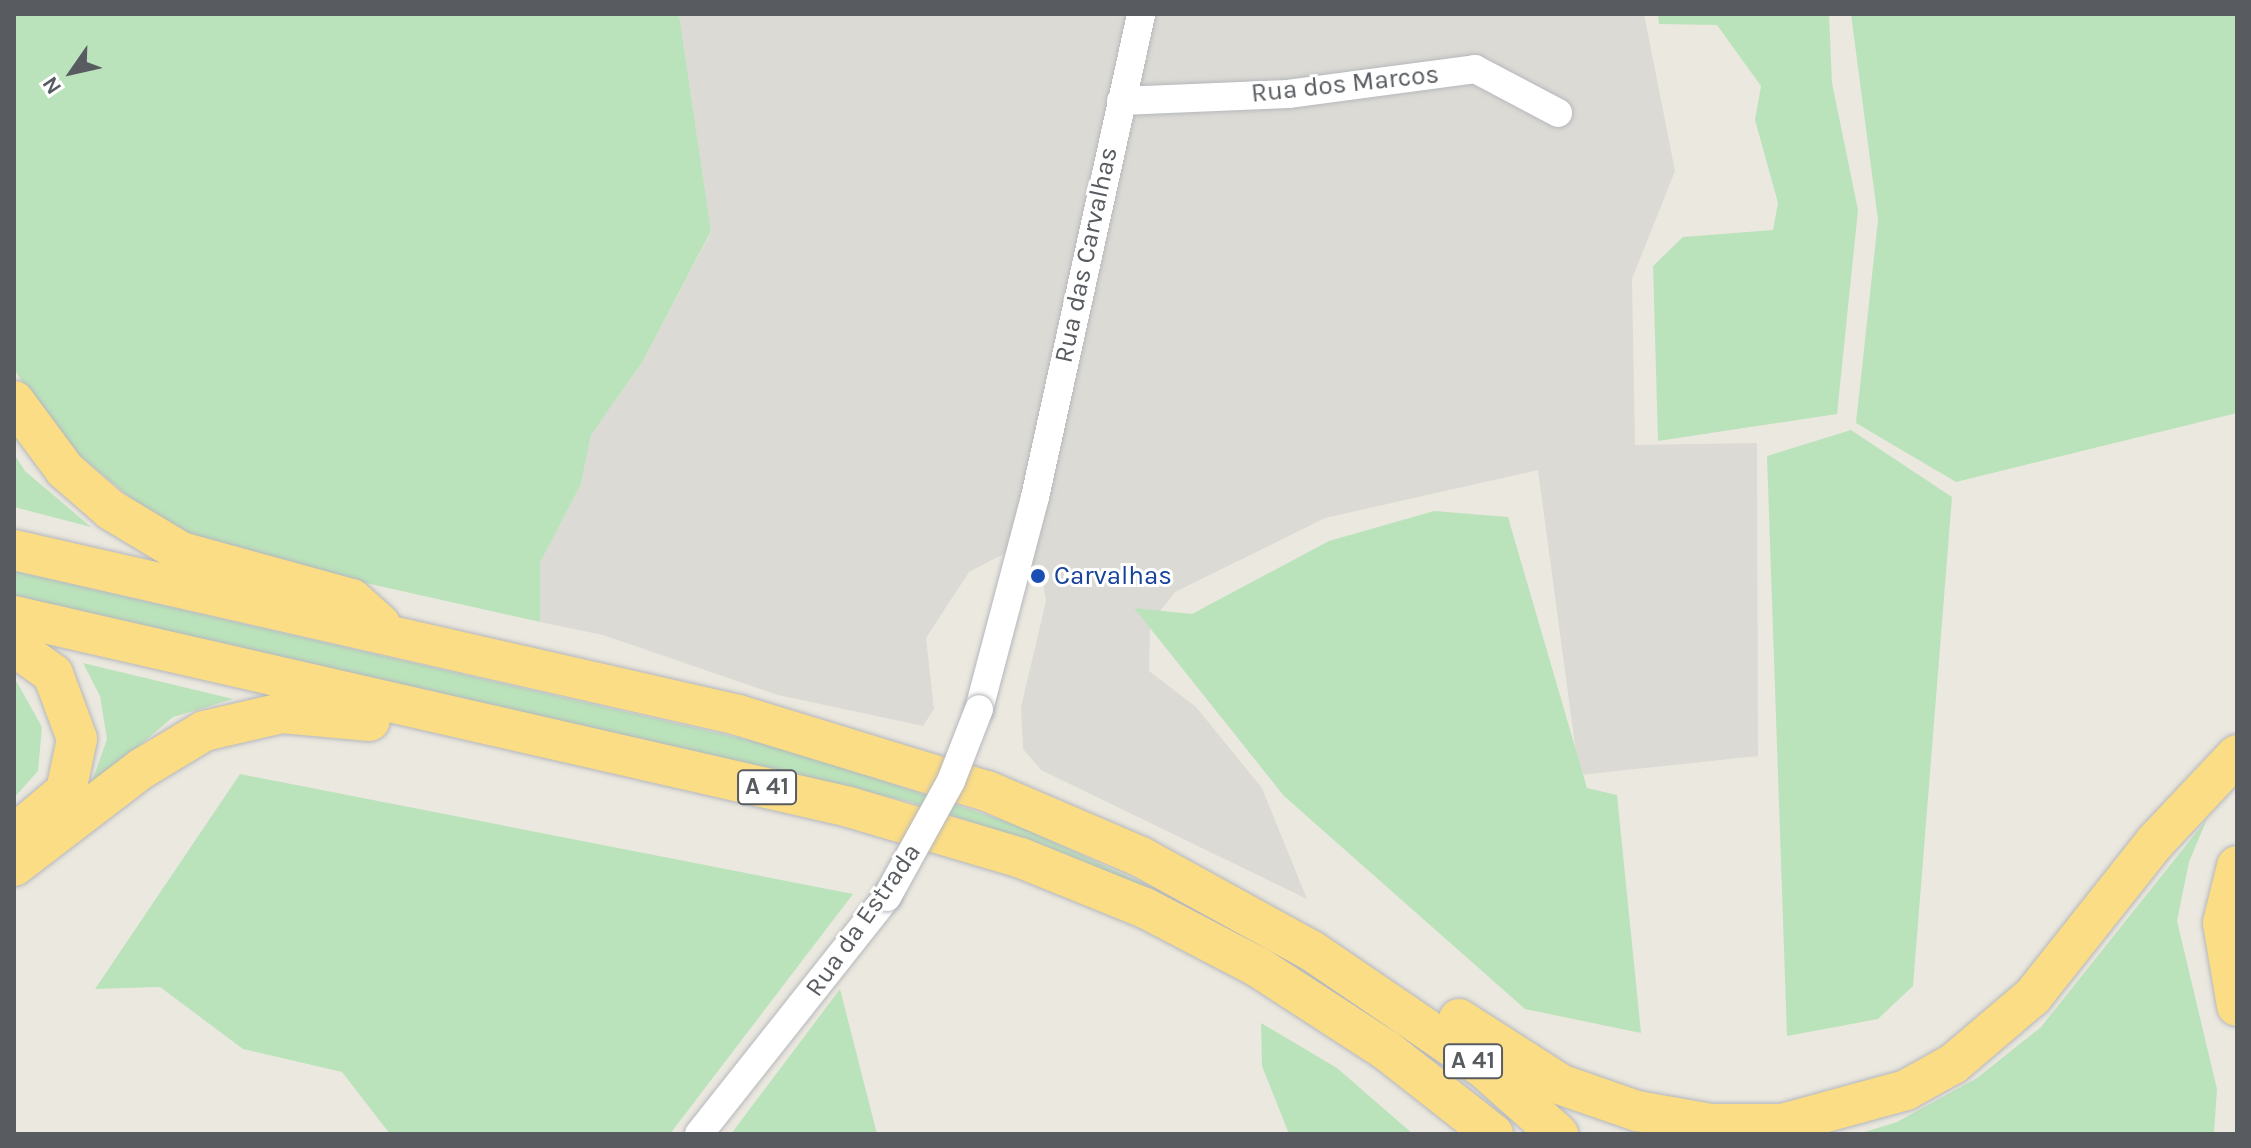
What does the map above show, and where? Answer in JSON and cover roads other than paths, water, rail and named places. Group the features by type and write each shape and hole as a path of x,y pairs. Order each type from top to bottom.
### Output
{"highway":[{"path":"14,401 65,470 111,510 181,552 352,599 395,637"},
{"name":"A 41","path":"14,550 797,731 987,791 1196,886 1382,997 1485,1069 1558,1134"},
{"name":"A 41","path":"14,616 906,822 1105,890 1222,946 1342,1019 1493,1134"},
{"path":"14,646 53,674 77,739 66,791 14,835"},
{"path":"14,866 141,769 225,722 309,713 416,730 449,714"},
{"path":"1382,997 1424,995 1562,1085 1637,1111 1711,1124 1782,1124 1844,1111 1906,1090 1991,1034 2033,996 2156,841 2237,755"},
{"path":"2237,866 2223,923 2237,1006"}],"street":[{"name":"Rua das Carvalhas","path":"1035,497 1141,14"},
{"name":"Rua dos Marcos","path":"1121,101 1288,94 1475,69 1558,113"},
{"name":"Rua da Estrada","path":"699,1134 887,897 951,781 979,709 1035,497"}],"place":[{"name":"Carvalhas","path":"1038,576"}]}
